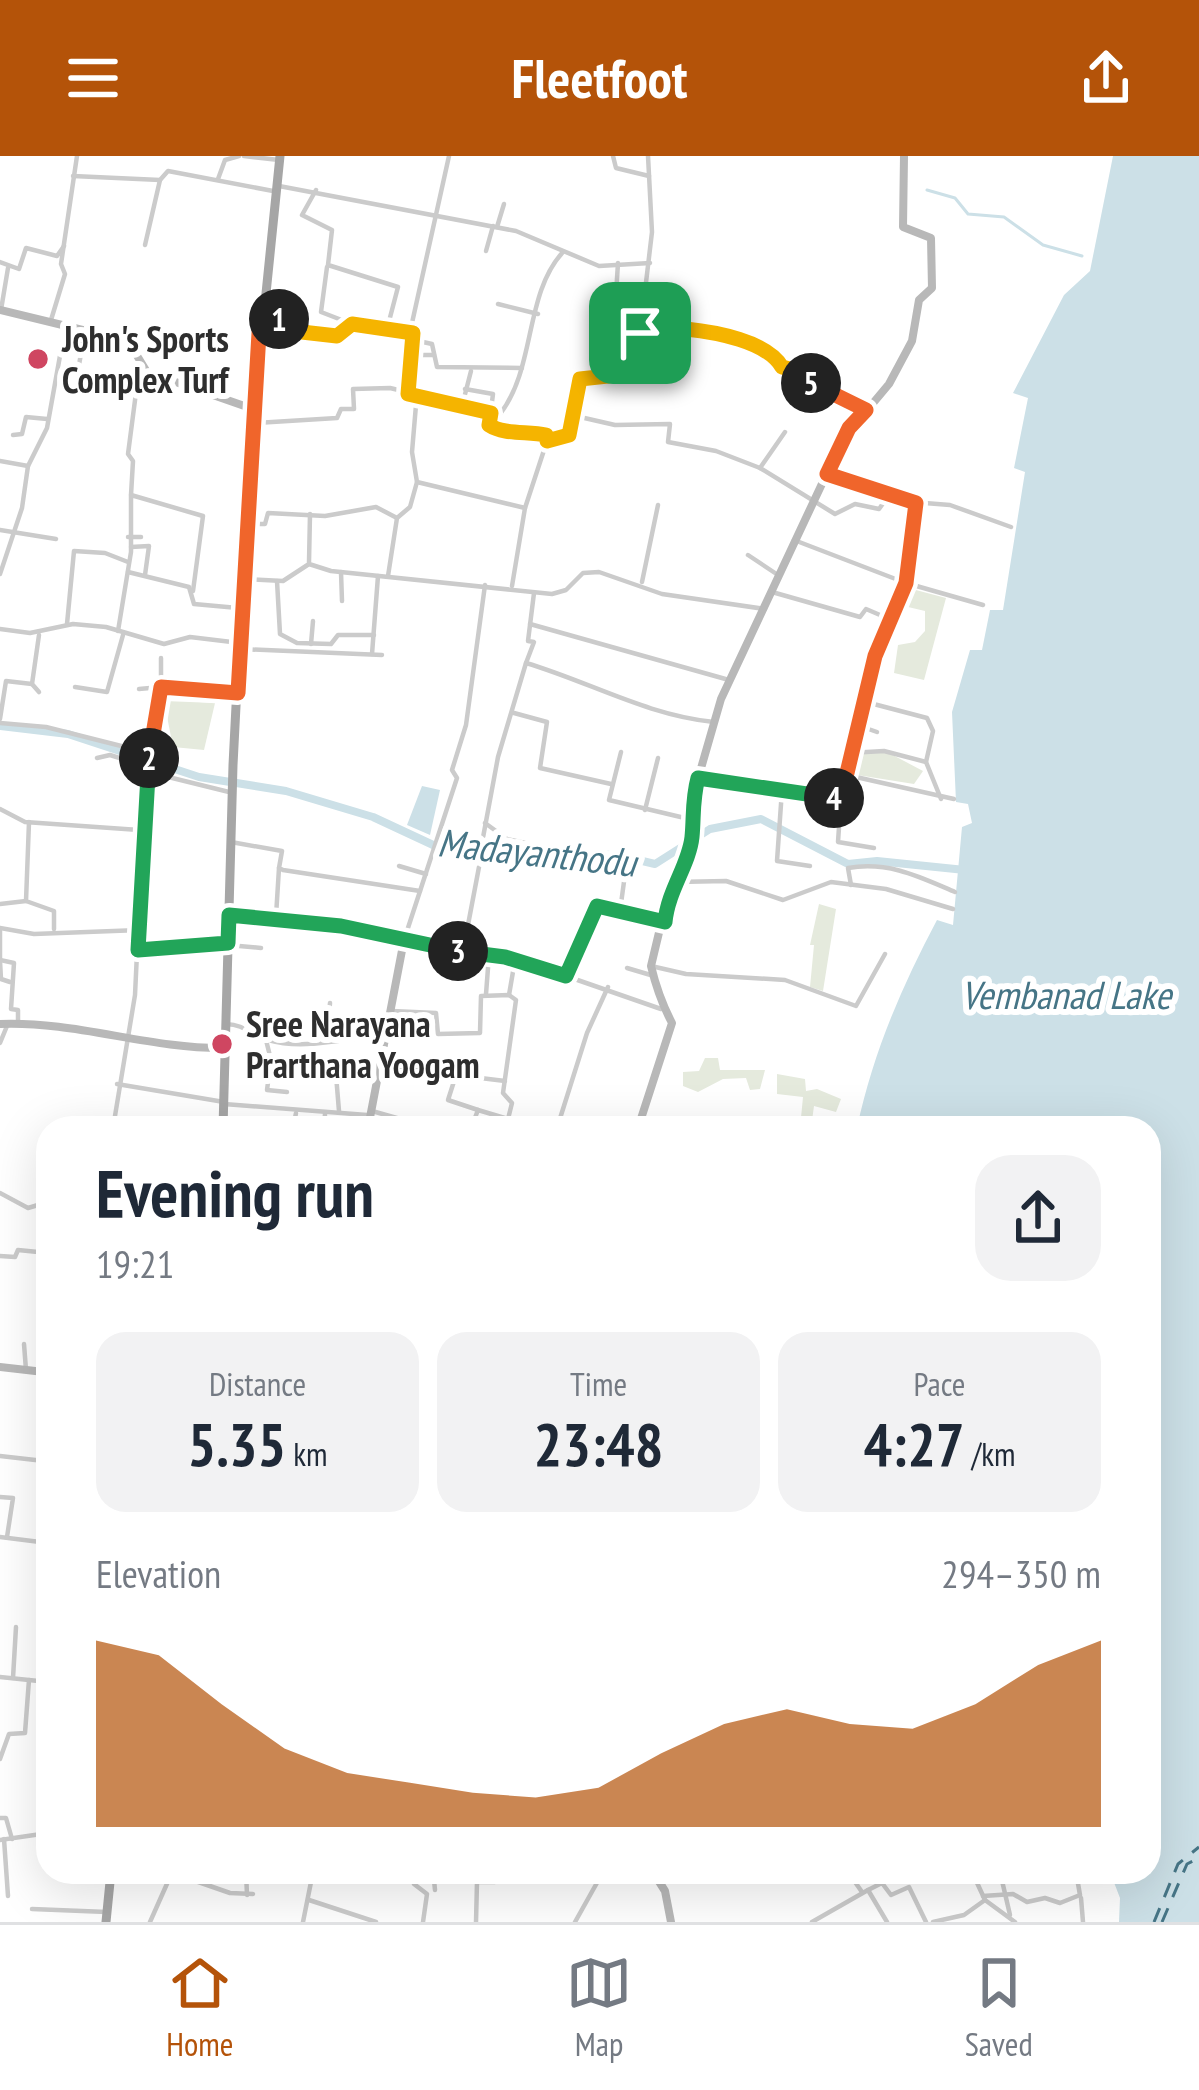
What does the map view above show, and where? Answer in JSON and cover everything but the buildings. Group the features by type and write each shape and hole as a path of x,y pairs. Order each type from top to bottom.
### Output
{"main road":[{"path":"642,1116 672,1030 670,1016 661,1010 659,981 651,971 673,883 691,840 689,819 714,722 729,680 849,428 907,352 919,300 932,288 931,238 903,227 904,156"},
{"path":"223,1116 232,766 252,423 273,188 280,158"},
{"path":"0,310 66,322 128,341 140,362 160,379 253,409"},
{"path":"229,915 489,955 566,976 593,910 665,922"},
{"path":"370,1116 404,940"},
{"path":"9,1024 225,1048"},
{"path":"0,1367 36,1371"},
{"path":"106,1917 109,1884"},
{"path":"661,1884 671,1922"}],"street":[{"path":"51,320 65,274 64,246 77,156"},
{"path":"388,576 397,518 410,507 417,482 412,452 416,405 408,394 413,337 449,156"},
{"path":"613,156 616,168 649,176"},
{"path":"640,333 650,263 648,156"},
{"path":"218,179 225,160 280,158"},
{"path":"145,245 160,180 169,171 218,179 252,191 316,190 437,212 495,227 599,266 650,263"},
{"path":"73,176 160,180"},
{"path":"316,190 302,215 332,230 321,312 432,344 437,368 471,371 496,364 522,368"},
{"path":"486,251 504,204"},
{"path":"0,262 20,269 26,248 57,256 64,246"},
{"path":"252,423 338,418 341,409 354,409 353,389 502,412 522,368 543,285 562,252"},
{"path":"618,263 616,294 646,296"},
{"path":"0,310 9,265"},
{"path":"328,265 398,287 388,329"},
{"path":"499,304 538,314"},
{"path":"260,316 286,321 284,330 337,336 352,324"},
{"path":"0,574 15,534 28,466 48,419 66,322"},
{"path":"78,370 86,327"},
{"path":"547,441 569,435 572,396 580,379 617,375 633,334 661,338 682,328 745,342 775,355 782,367 801,372 815,386 866,410"},
{"path":"412,355 434,355"},
{"path":"75,687 107,692 121,633 130,548 133,461 128,454 140,362"},
{"path":"461,406 471,371"},
{"path":"465,389 494,394 489,425 546,435 525,508 512,588"},
{"path":"574,412 615,425 670,424 668,442 716,451 760,468 836,514 846,505 879,509 890,495"},
{"path":"13,435 22,434 26,417 48,419"},
{"path":"760,468 785,432"},
{"path":"0,461 28,466"},
{"path":"827,474 916,503 950,505 1011,527"},
{"path":"417,482 525,508"},
{"path":"131,495 203,516 194,604 244,608"},
{"path":"874,848 838,842 841,798 875,656 906,583 916,503"},
{"path":"642,584 658,506"},
{"path":"247,524 265,524 268,513 360,514 376,507 397,518"},
{"path":"309,564 310,514"},
{"path":"0,530 56,539"},
{"path":"128,537 141,537"},
{"path":"794,540 906,583 983,605"},
{"path":"130,548 149,546 145,575"},
{"path":"67,624 74,551 105,553 128,562"},
{"path":"748,555 778,575"},
{"path":"246,579 277,581 309,564 341,572 558,593 588,572 642,584 662,594 766,609"},
{"path":"126,571 193,591"},
{"path":"341,572 342,601"},
{"path":"372,654 378,575"},
{"path":"277,581 280,634 311,644 331,644 338,635 374,635"},
{"path":"404,940 457,778 452,770 466,725 485,585"},
{"path":"772,592 860,617 866,609 880,614 888,627"},
{"path":"482,843 498,757 534,642 528,641 534,593"},
{"path":"311,644 313,621"},
{"path":"0,629 40,632 67,624 164,644 190,637 240,646 382,655"},
{"path":"530,625 642,658 665,658 680,669 729,680"},
{"path":"32,684 40,632"},
{"path":"113,1116 144,902 143,827 161,687 160,658"},
{"path":"526,663 565,673 620,700 681,719 714,722"},
{"path":"39,692 32,684 5,681 0,721 46,727 149,753"},
{"path":"139,688 238,693"},
{"path":"866,703 927,718 934,731 926,762 941,799"},
{"path":"514,713 547,722 540,768 611,784"},
{"path":"857,725 877,732"},
{"path":"849,753 884,751 926,762"},
{"path":"621,752 609,800 689,819"},
{"path":"97,758 110,755 195,788 232,791"},
{"path":"645,810 658,758"},
{"path":"847,775 954,799"},
{"path":"698,778 841,798"},
{"path":"782,790 777,862 810,866"},
{"path":"0,809 29,822 143,827"},
{"path":"26,901 29,822"},
{"path":"485,823 507,839 530,844"},
{"path":"231,842 282,850 276,919"},
{"path":"673,883 726,881 778,900 826,882 851,885 886,889 951,906 952,892 932,878 868,865 848,868 851,885"},
{"path":"399,866 426,874"},
{"path":"620,911 626,867"},
{"path":"279,868 420,891"},
{"path":"464,952 466,917 478,892 479,868"},
{"path":"0,904 26,901 54,910 54,929"},
{"path":"10,982 1,979 0,930 34,934 54,929 138,931"},
{"path":"138,950 228,944 261,948"},
{"path":"627,968 784,980 856,1006 885,954"},
{"path":"486,994 489,955"},
{"path":"0,960 14,963 11,1009 18,1010 0,1042"},
{"path":"509,994 515,960"},
{"path":"566,976 608,987 661,1010"},
{"path":"561,1116 586,1033 608,987"},
{"path":"392,1011 436,1013 438,1034 480,1033 481,996 509,994 519,1005 503,1094 512,1103 509,1116"},
{"path":"326,1041 330,1003"},
{"path":"226,1024 247,1024 266,1040 271,1060 267,1090 287,1092"},
{"path":"266,1040 388,1036"},
{"path":"335,1063 339,1113"},
{"path":"382,1066 505,1081"},
{"path":"456,1075 448,1100 499,1116"},
{"path":"117,1084 296,1113 381,1116"},
{"path":"475,1116 478,1109"},
{"path":"0,1193 28,1208 36,1205"},
{"path":"0,1256 15,1257 18,1250 36,1252"},
{"path":"24,1344 26,1370"},
{"path":"0,1456 36,1460"},
{"path":"0,1496 13,1498 3,1537 36,1541"},
{"path":"13,1678 16,1627"},
{"path":"0,1677 36,1680"},
{"path":"0,1759 5,1758 9,1734 26,1731 29,1680"},
{"path":"0,1818 6,1818 8,1896"},
{"path":"5,1839 36,1835"},
{"path":"150,1922 167,1884"},
{"path":"218,1884 250,1894 248,1884"},
{"path":"303,1922 311,1884"},
{"path":"414,1884 428,1894 423,1922"},
{"path":"434,1884 435,1890"},
{"path":"476,1922 478,1884"},
{"path":"575,1922 596,1884"},
{"path":"858,1884 887,1922"},
{"path":"812,1922 881,1884"},
{"path":"884,1884 891,1895 909,1887 930,1922 1005,1895 1060,1904 1080,1895"},
{"path":"978,1884 984,1901 1010,1916"},
{"path":"1003,1884 1010,1916"},
{"path":"1078,1884 1083,1922"},
{"path":"309,1900 376,1922"},
{"path":"32,1910 106,1917"},
{"path":"994,1920 1010,1916"}],"shaded area":[{"path":"912,589 946,598 924,680 894,673 898,645 915,642 925,631 925,611 908,607"},
{"path":"164,701 215,703 204,750 173,747"},
{"path":"853,749 889,753 923,771 914,784 851,774"},
{"path":"819,904 836,909 823,991 810,987 814,945 810,945"},
{"path":"705,1058 718,1058 720,1070 765,1070 760,1089 750,1090 746,1078 723,1079 698,1092 683,1086 683,1072 699,1071"},
{"path":"777,1074 805,1079 806,1091 817,1089 841,1099 836,1112 814,1106 813,1116 801,1116 803,1097 777,1094"}],"water":[{"name":"Vembanad Lake","path":"1113,156 1199,156 1199,1922 1119,1922 1120,1898 1115,1884 1161,1884 1161,1116 860,1116 880,1047 912,971 937,920 953,925 962,827 972,823 968,804 956,802 952,712 970,650 982,650 990,610 1003,610 1025,472 1014,468 1028,398 1013,393 1064,295 1090,271"},
{"path":"422,786 440,790 430,835 407,825"}],"waterway":[{"path":"927,190 955,198 968,214 1004,217 1043,245 1082,256"},
{"name":"Madayanthodu","path":"0,726 68,734 199,777 286,791 373,817 446,851 617,855 655,864 710,829 761,819 848,864 877,861 965,870"}],"ferry route":[{"path":"1154,1922 1178,1864 1199,1847"},
{"path":"1162,1922 1187,1864 1199,1858"}],"place":[{"name":"John's Sports Complex Turf","path":"38,359"},
{"name":"Sree Narayana Prarthana Yoogam","path":"222,1044"}],"route":[{"path":"260,316 286,321 284,330 337,336 352,324 413,333 408,394 491,413 489,425 498,430 546,435 547,441 569,435 572,396 580,379 617,375 633,334 640,333 661,338 682,328 745,342 775,355 782,367 801,372 815,386 866,410 849,428 827,474 916,503 906,583 875,656 841,798 698,778 689,819 691,843 667,899 665,922 597,906 566,976 505,957 380,933 229,915 228,943 138,950 144,902 144,782 161,687 238,693 260,316"}]}
